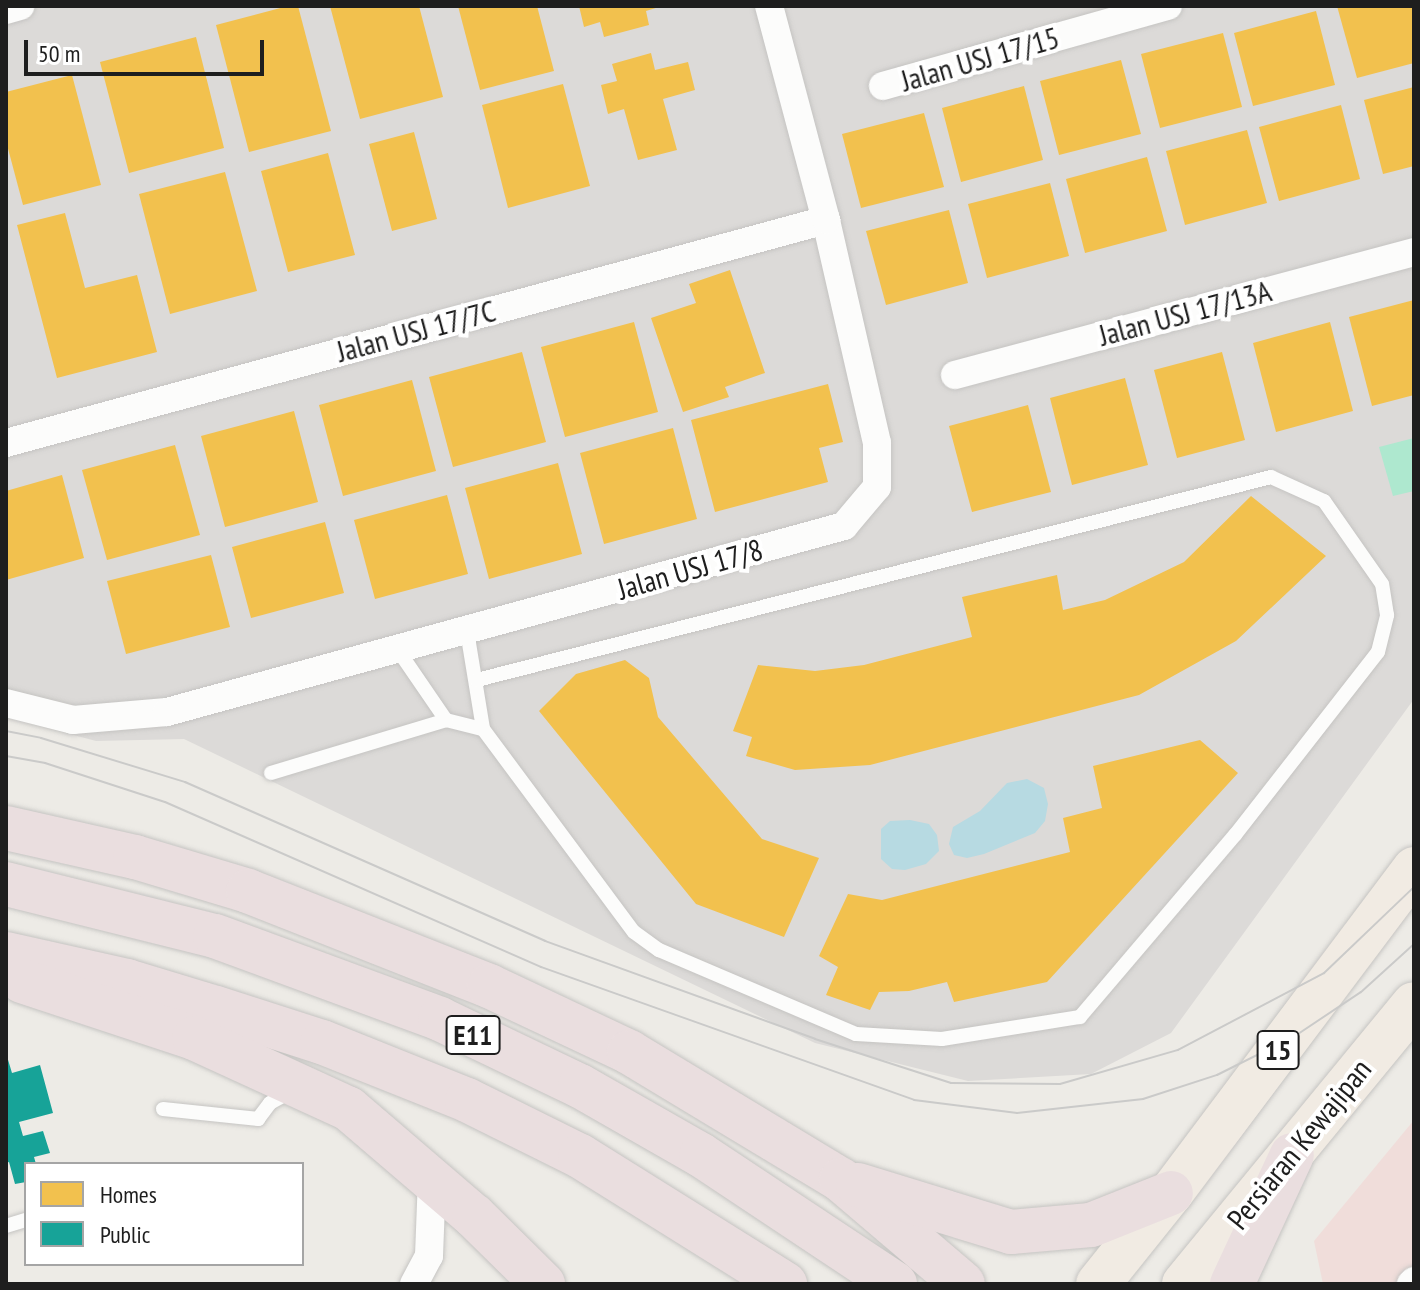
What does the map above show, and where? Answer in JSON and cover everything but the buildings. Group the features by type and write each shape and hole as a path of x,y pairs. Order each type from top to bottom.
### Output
{"highway":[{"path":"6,828 135,857 248,891 489,986 629,1052 841,1180 963,1284"},
{"name":"E11","path":"6,884 215,936 440,1019 580,1086 701,1155 895,1284"},
{"name":"E11","path":"6,954 127,981 246,1017 322,1042 467,1100 580,1156 785,1284"},
{"path":"6,975 194,1038 264,1084 310,1088 349,1109 474,1216 543,1284"},
{"path":"1232,1284 1292,1155"},
{"path":"841,1180 1011,1232 1091,1225 1171,1193"},
{"path":"474,1216 578,1284"}],"main road":[{"name":"15","path":"1171,1193 1414,869"},
{"name":"Persiaran Kewajipan","path":"1184,1284 1414,1004"},
{"path":"1098,1284 1171,1193"}],"street":[{"path":"6,10 20,6"},
{"name":"Jalan USJ 17/8","path":"6,703 73,720 167,712 844,526 877,487 877,443 826,220 769,6"},
{"name":"Jalan USJ 17/15","path":"883,86 1168,6"},
{"name":"Jalan USJ 17/7C","path":"6,443 826,220"},
{"name":"Jalan USJ 17/13A","path":"955,375 1414,252"},
{"path":"414,1284 429,1256 432,1179"}],"lane":[{"path":"467,631 483,729 634,932 659,950 856,1034 942,1039 1080,1017 1235,835 1369,664 1378,652 1387,615 1382,584 1324,501 1271,477 477,680"},
{"path":"398,650 446,720"},
{"path":"271,773 446,720 483,729"},
{"path":"163,1109 258,1119 264,1084"}],"shaded area":[{"path":"6,6 1414,6 1414,699 1171,1033 1091,1074 968,1081 815,1043 184,739 96,741 6,717"},
{"path":"1414,1120 1414,1284 1323,1284 1314,1241"}],"green space":[{"path":"1414,438 1414,491 1393,496 1379,447"}],"water":[{"path":"1027,779 1044,788 1048,804 1045,821 1035,833 984,854 967,858 954,855 949,844 953,827 980,811 1007,783"},
{"path":"910,820 929,824 937,835 939,851 926,864 905,870 892,869 881,859 881,829 890,821"}],"tram line":[{"path":"6,731 41,738 185,782 545,941 815,1039 951,1083 1060,1084 1178,1050 1324,973 1414,887"},
{"path":"6,756 45,763 165,802 541,967 914,1100 1017,1113 1143,1099 1217,1075 1295,1036 1361,992 1414,944"}]}
